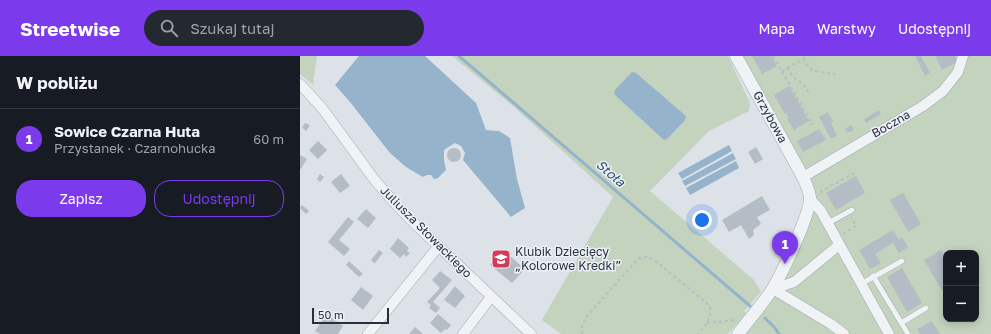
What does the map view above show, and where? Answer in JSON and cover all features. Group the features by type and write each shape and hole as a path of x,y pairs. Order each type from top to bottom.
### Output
{"street":[{"name":"Grzybowa","path":"736,56 808,188 814,196"},
{"name":"Boczna","path":"803,177 923,106 944,91 958,72 962,56"},
{"name":"Juliusza Słowackiego","path":"300,84 322,108 374,179 391,199 438,247 531,334"},
{"path":"814,196 828,224 840,240 861,284 888,333"},
{"path":"738,334 773,289 799,234 814,196"},
{"path":"773,289 794,282 840,240"},
{"path":"368,334 438,247"},
{"path":"773,289 844,334"},
{"path":"463,334 491,297"}],"lane":[{"path":"828,224 850,211"},
{"path":"861,284 902,261"},
{"path":"873,276 908,334"},
{"path":"901,323 926,308"}],"path":[{"path":"773,56 813,125"},
{"path":"782,71 809,56"},
{"path":"803,59 813,71 835,74"},
{"path":"787,68 793,77 804,85 810,94"},
{"path":"814,196 856,172"},
{"path":"840,240 856,226 850,211"},
{"path":"582,334 581,328 583,321 639,258 646,257 653,259 710,306 711,316 698,334"},
{"path":"707,323 742,319"}],"green space":[{"path":"300,56 317,56 313,85 300,74"},
{"path":"452,56 728,56 750,103 749,111 709,131 650,191 754,280 761,292 744,311 746,313 728,334 561,334 542,320 613,197 514,107"},
{"path":"737,56 991,56 991,334 746,334 818,200"}],"water":[{"path":"359,56 425,56 476,103 486,130 499,131 510,138 517,179 525,208 511,217 463,160 465,153 461,146 455,143 444,150 446,170 438,178 434,179 431,175 423,177 406,167 390,153 335,85"},
{"path":"632,72 636,73 686,116 685,120 667,139 664,140 614,94 615,90"},
{"path":"729,145 732,151 682,179 678,173"},
{"path":"733,153 736,159 685,186 682,181"},
{"path":"736,161 739,168 690,195 686,188"}],"building":[{"path":"752,56 771,56 777,66 762,74"},
{"path":"915,56 921,56 930,73 925,76"},
{"path":"935,56 955,56 958,61 942,70"},
{"path":"789,86 809,121 794,130 787,119 789,118 774,95"},
{"path":"879,110 881,114 866,123 864,119"},
{"path":"828,112 833,121 831,123 837,136 831,139 819,117"},
{"path":"305,123 310,125 306,131 302,128"},
{"path":"851,125 854,130 847,133 845,129"},
{"path":"819,129 826,140 803,152 797,141"},
{"path":"318,141 327,150 318,159 309,150"},
{"path":"756,147 763,159 755,164 748,152"},
{"path":"454,148 459,150 461,155 459,160 454,162 449,160 447,155 449,150"},
{"path":"300,155 307,159 300,170"},
{"path":"320,174 324,177 320,182 317,179"},
{"path":"341,174 350,186 340,193 331,182"},
{"path":"856,176 865,193 836,210 826,193"},
{"path":"903,193 921,224 908,232 890,200"},
{"path":"762,196 770,210 757,217 761,224 753,230 754,235 749,239 741,225 729,232 722,220"},
{"path":"302,205 309,211 306,214 300,208"},
{"path":"366,209 376,218 368,228 357,219"},
{"path":"348,217 354,222 339,240 350,249 344,256 328,242"},
{"path":"893,230 899,240 902,237 908,247 899,253 893,243 875,254 881,263 870,269 859,250"},
{"path":"398,238 409,248 407,251 410,253 406,257 404,254 400,258 390,249"},
{"path":"379,250 383,253 374,263 371,260"},
{"path":"503,250 525,269 512,283 490,265"},
{"path":"941,250 943,253 943,292 924,260"},
{"path":"349,261 363,274 359,277 346,265"},
{"path":"902,268 922,303 907,312 887,277"},
{"path":"440,271 452,280 433,302 440,308 436,313 429,308 431,305 427,302 440,288 432,280"},
{"path":"455,286 465,296 455,308 444,300"},
{"path":"361,287 373,296 363,310 351,300"},
{"path":"327,314 343,326 338,334 320,334 315,331"},
{"path":"438,314 451,325 447,330 445,329 441,333 430,323"},
{"path":"932,321 940,334 920,334 917,329"},
{"path":"415,327 423,334 409,334"}],"waterway":[{"name":"Stoła","path":"459,56 750,306"},
{"name":"Stoła","path":"765,318 779,334"}],"place":[{"name":"Klubik Dziecięcy „Kolorowe Kredki”","path":"501,259"},
{"name":"Sowice Czarna Huta","path":"785,264"}]}
